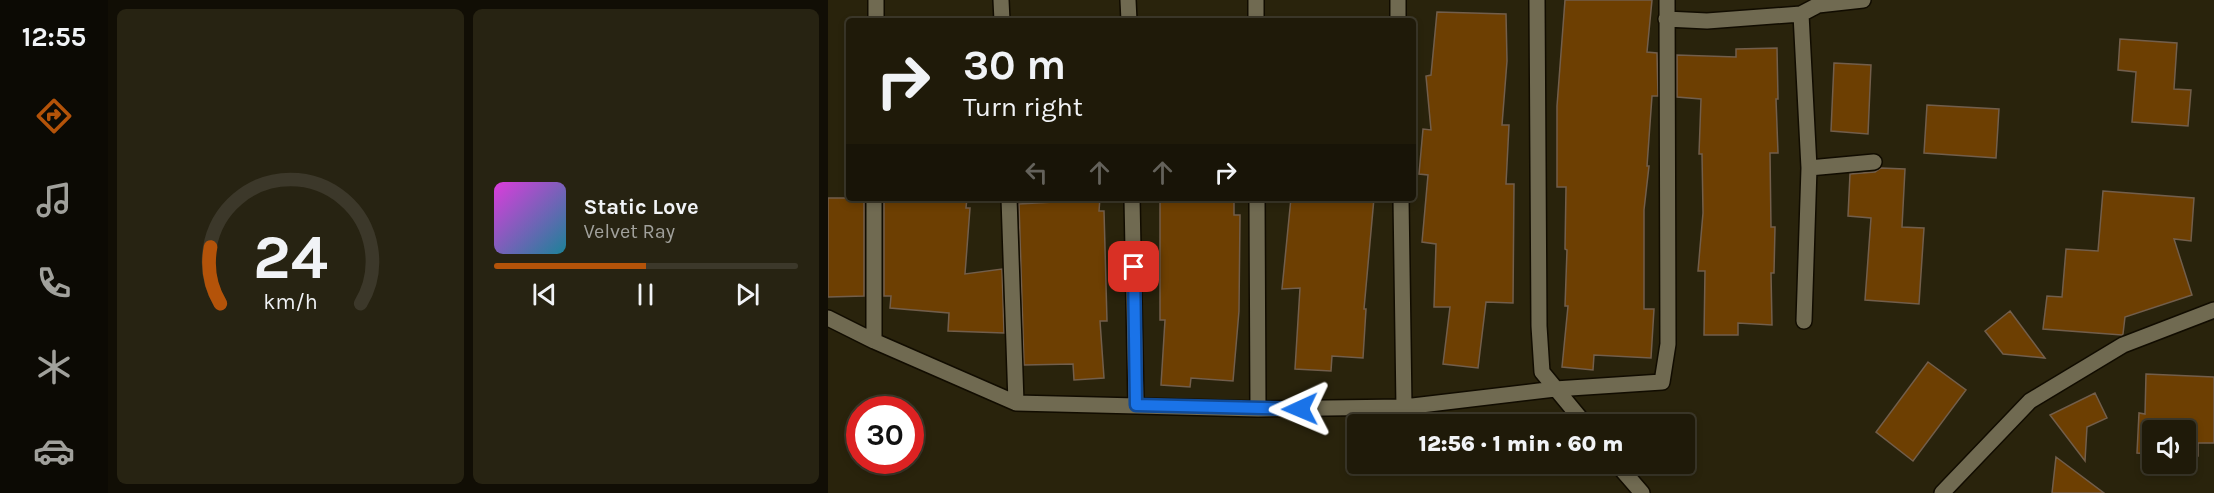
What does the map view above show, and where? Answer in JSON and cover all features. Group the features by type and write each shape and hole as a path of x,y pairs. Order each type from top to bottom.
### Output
{"street":[{"path":"876,0 876,18"},
{"path":"1001,0 1002,18"},
{"path":"1128,0 1129,18"},
{"path":"1256,0 1256,18"},
{"path":"1398,0 1398,18"},
{"path":"1537,0 1539,326 1542,372 1576,414"},
{"path":"828,318 874,341 1016,403 1258,409 1404,407 1555,389 1662,382 1668,344 1667,0"},
{"path":"1666,20 1707,21 1801,14 1818,5 1863,0"},
{"path":"1801,14 1809,168 1804,321"},
{"path":"1809,168 1874,162"},
{"path":"874,201 874,341"},
{"path":"1009,201 1016,403"},
{"path":"1132,201 1136,405"},
{"path":"1257,201 1258,409"},
{"path":"1401,201 1404,407"},
{"path":"1942,493 2030,401 2123,345 2214,310"},
{"path":"1626,474 1642,493"}],"building":[{"path":"1565,0 1652,0 1647,52 1657,53 1658,96 1652,96 1647,166 1649,166 1644,210 1644,309 1654,309 1651,358 1594,355 1593,370 1562,367 1568,306 1565,306 1566,187 1557,187 1557,106"},
{"path":"1437,12 1506,14 1507,61 1502,125 1509,125 1506,184 1514,184 1513,303 1486,302 1478,368 1443,364 1450,307 1434,307 1436,244 1422,242 1428,175 1419,174 1423,129 1431,130 1426,76 1431,75"},
{"path":"2120,39 2177,43 2174,89 2191,90 2188,126 2132,122 2136,72 2118,70"},
{"path":"1777,48 1778,153 1770,153 1771,227 1775,227 1774,273 1771,273 1772,325 1738,323 1738,335 1704,335 1705,271 1698,271 1703,213 1702,154 1699,154 1701,99 1677,97 1677,55 1736,57 1736,49"},
{"path":"1834,63 1871,65 1868,134 1831,131"},
{"path":"1927,105 1999,109 1996,158 1924,153"},
{"path":"1881,168 1905,169 1902,227 1924,228 1919,304 1865,300 1871,218 1848,216 1850,174 1875,172"},
{"path":"2103,191 2194,198 2191,241 2174,239 2192,295 2125,317 2122,335 2043,329 2047,296 2062,297 2066,249 2098,251"},
{"path":"828,198 864,201 864,296 828,297"},
{"path":"884,201 967,201 966,208 970,208 965,274 1002,269 1004,333 948,331 949,313 890,308 891,296 884,296"},
{"path":"1100,201 1099,211 1104,211 1107,321 1100,321 1104,378 1074,380 1073,364 1024,365 1019,204"},
{"path":"1160,201 1234,201 1234,215 1240,215 1239,311 1233,381 1191,378 1190,387 1161,385 1165,320 1160,320"},
{"path":"1291,201 1374,201 1364,309 1366,309 1363,358 1332,356 1331,371 1295,369 1300,288 1282,289"},
{"path":"2010,311 2045,358 2003,354 1985,331"},
{"path":"1928,362 1966,390 1913,461 1876,432"},
{"path":"2146,374 2214,377 2214,443 2198,443 2198,456 2196,456 2196,420 2142,420 2142,453 2137,453 2139,413 2145,414"},
{"path":"2095,393 2107,418 2087,427 2085,461 2050,415"},
{"path":"2056,457 2104,493 2052,493"}],"route":[{"path":"1134,267 1136,405 1300,409"}]}
